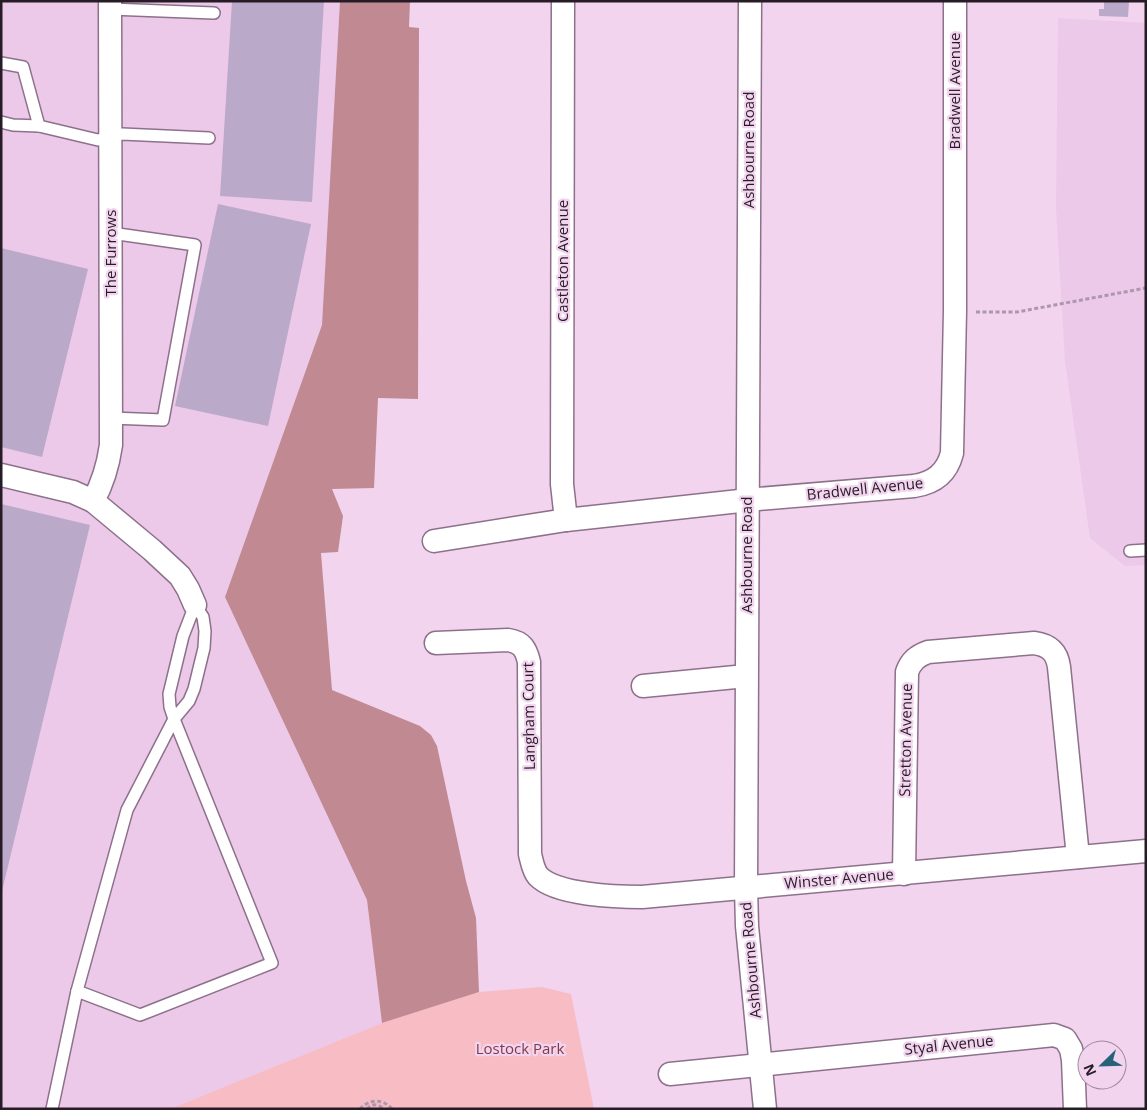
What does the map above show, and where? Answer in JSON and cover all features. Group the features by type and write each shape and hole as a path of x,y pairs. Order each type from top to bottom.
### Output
{"street":[{"name":"Castleton Avenue","path":"563,1 562,484 566,520"},
{"name":"Ashbourne Road","path":"750,1 746,888 747,926 765,1109"},
{"name":"Bradwell Avenue","path":"434,540 566,520 914,486 938,478 948,466 952,453 955,1"},
{"name":"The Furrows","path":"93,501 102,486 108,467 111,445 110,5"},
{"path":"1,475 73,492 93,501 180,576 195,605"},
{"name":"Langham Court","path":"436,643 508,640 516,641 523,645 528,654 530,854 537,875"},
{"name":"Stretton Avenue","path":"904,874 907,672 916,657 928,652 1034,643 1047,646 1056,655 1059,667 1078,857"},
{"path":"642,686 746,676"},
{"name":"Winster Avenue","path":"537,875 552,885 571,890 622,897 642,897 1146,851"},
{"name":"Styal Avenue","path":"670,1074 1054,1035 1065,1039 1071,1049 1075,1109"}],"lane":[{"path":"110,5 214,13"},
{"path":"1,63 23,68 39,126"},
{"path":"1,122 13,125 39,126 98,140 122,134 209,138"},
{"path":"111,232 194,245 163,420 111,418"},
{"path":"1130,551 1146,550"},
{"path":"52,1109 77,992 127,810 174,719 189,700 194,689 204,648 205,631 204,617 195,605"},
{"path":"77,992 140,1014 272,963 170,707 169,694 183,636 195,605"}],"path":[{"path":"954,311 1017,312 1146,288"},
{"path":"360,1109 369,1102 388,1104 392,1109"},
{"path":"367,1109 377,1103"},
{"path":"377,1103 384,1109"}],"shaded area":[{"path":"1,1 340,1 322,325 225,597 367,900 382,1023 170,1109 1,1109"},
{"path":"340,1 410,1 409,27 419,28 418,399 378,398 374,488 332,489 343,516 338,552 321,553 332,690 420,726 431,735 437,746 466,881 476,918 479,992 382,1023 367,900 225,597 322,325"},
{"path":"1058,18 1146,23 1146,565 1125,566 1090,538 1065,361 1056,208"}],"green space":[{"name":"Lostock Park","path":"542,987 571,994 594,1109 170,1109 382,1023 479,992"}],"building":[{"path":"232,1 324,1 312,202 220,196"},
{"path":"1104,1 1129,1 1128,17 1099,16 1099,9 1104,9"},
{"path":"218,204 311,224 268,426 175,406"},
{"path":"1,248 88,269 42,457 1,447"},
{"path":"1,504 90,525 2,891 1,891"}]}
